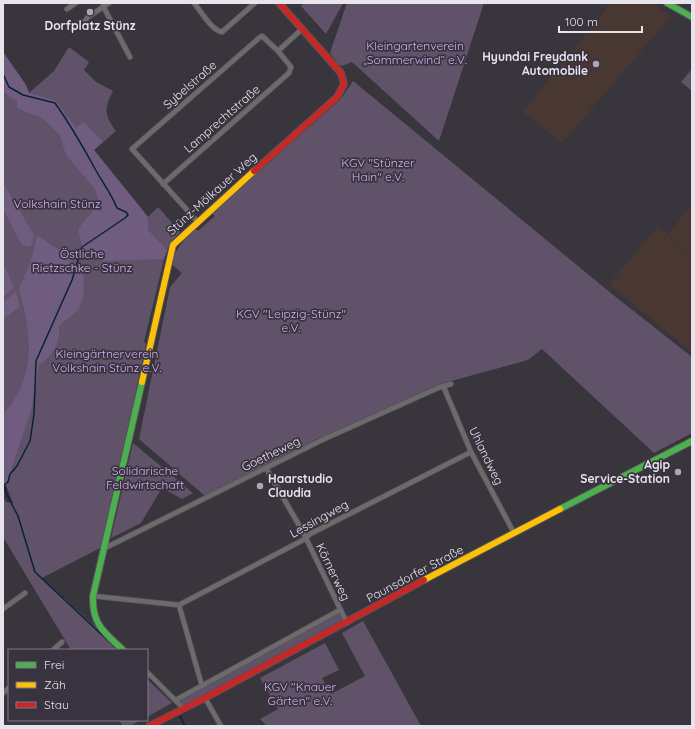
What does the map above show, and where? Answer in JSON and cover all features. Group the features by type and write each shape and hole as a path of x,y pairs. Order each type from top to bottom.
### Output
{"street":[{"path":"67,9 76,3"},
{"path":"80,27 88,17 109,3"},
{"path":"194,3 219,32 222,32 256,3"},
{"path":"278,51 302,29 279,3"},
{"path":"668,3 692,17"},
{"path":"103,6 130,57"},
{"name":"Stünz-Mölkauer Weg","path":"123,649 95,622 92,610 93,596 168,260 176,240 337,97 344,84 341,73 302,29"},
{"name":"Sybelstraße","path":"163,184 132,149 262,36 278,51"},
{"name":"Lamprechtstraße","path":"163,184 289,73 291,67 278,51"},
{"path":"163,184 197,221"},
{"name":"Goetheweg","path":"103,549 363,420 451,384"},
{"name":"Uhlandweg","path":"443,387 446,390 471,452 514,533"},
{"name":"Paunsdorfer Straße","path":"149,726 347,623 514,533 692,441"},
{"name":"Lessingweg","path":"179,605 305,539 310,534 471,452"},
{"name":"Körnerweg","path":"266,468 303,532 305,539 347,623"},
{"path":"3,609 25,593"},
{"path":"93,596 179,605 202,686"},
{"path":"176,700 340,610"},
{"path":"54,649 62,642"},
{"path":"148,673 183,708"},
{"path":"205,698 221,726"}],"shaded area":[{"name":"Hyundai Freydank Automobile","path":"611,3 650,3 671,16 562,143 523,112"},
{"path":"3,52 26,85 29,93 56,101 76,128 84,122 103,142 94,150 148,217 148,230 167,250 164,259 104,261 78,255 82,245 78,229 99,203 95,189 66,155 60,135 42,118 17,108 17,100 10,97 3,91"},
{"path":"3,183 34,235 31,247 22,245 3,209"},
{"path":"692,205 692,255 668,234"},
{"path":"658,227 692,256 692,352 609,284"},
{"path":"37,235 74,262 84,277 83,297 78,310 59,326 59,338 52,353 39,365 31,410 6,485 3,483 3,414 14,400 22,385 26,370 29,354 29,338 27,322 19,289 32,258"},
{"path":"5,266 14,288 3,297 3,268"},
{"path":"16,292 20,307 3,319 3,302"}],"green space":[{"path":"304,3 343,3 326,34 301,6"},
{"name":"Kleingartenverein „Sommerwind“ e.V.","path":"347,3 484,3 439,141 352,62 342,66 338,64 330,53"},
{"name":"Östliche Rietzschke - Stünz","path":"69,47 89,62 84,70 96,82 113,91 107,107 107,116 116,131 94,150 148,217 158,207 180,232 170,243 164,259 144,342 146,344 102,547 42,578 100,631 116,649 70,649 3,537 3,496 6,502 13,503 6,485 3,486 3,52 26,85 29,93 54,71"},
{"path":"692,69 692,91 681,82"},
{"path":"353,81 612,294 692,357 692,433 654,453 542,349 528,360 440,384 324,438 321,437 205,496 139,439 170,287 182,273 170,263 175,253 183,241 194,230 199,230 215,216 212,213 340,100"},
{"name":"Solidarische Feldwirtschaft","path":"133,443 193,493 182,499 162,488 141,523 111,538"},
{"path":"340,610 347,623 183,708 176,700"},
{"name":"KGV \"Knauer Gärten\" e.V.","path":"363,621 421,726 267,726 260,719 278,709 260,678 325,643 339,670 322,678 331,694 365,676 342,633"},
{"path":"148,680 172,703 148,716"},
{"path":"120,721 139,721 130,726 123,726"}],"waterway":[{"path":"3,74 9,87 23,95 55,103 76,135 117,208 126,212 128,215 82,247 72,280 36,361 34,414 30,441 17,466 10,474 8,482 4,485 7,495 18,516 35,572 117,649"},
{"path":"148,677 162,690"},
{"path":"180,716 185,726"}],"traffic: fast":[{"path":"667,3 692,17"},
{"path":"122,649 100,627 93,606 93,596 142,382"},
{"path":"560,509 692,441"}],"traffic: slow":[{"path":"142,382 173,245 254,171"},
{"path":"424,580 560,509"}],"traffic: jam":[{"path":"254,171 337,97 344,84 341,73 279,3"},
{"path":"149,726 205,698 424,580"}],"place":[{"name":"Dorfplatz Stünz","path":"90,12"},
{"name":"Hyundai Freydank Automobile","path":"596,64"},
{"name":"Agip Service-Station","path":"678,472"},
{"name":"Haarstudio Claudia","path":"260,486"}],"park label":[{"name":"KGV \"Stünzer Hain\" e.V.","path":"378,170"},
{"name":"Volkshain Stünz","path":"57,204"},
{"name":"KGV \"Leipzig-Stünz\" e.V.","path":"291,321"},
{"name":"Kleingärtnerverein Volkshain Stünz e.V.","path":"107,361"}]}
